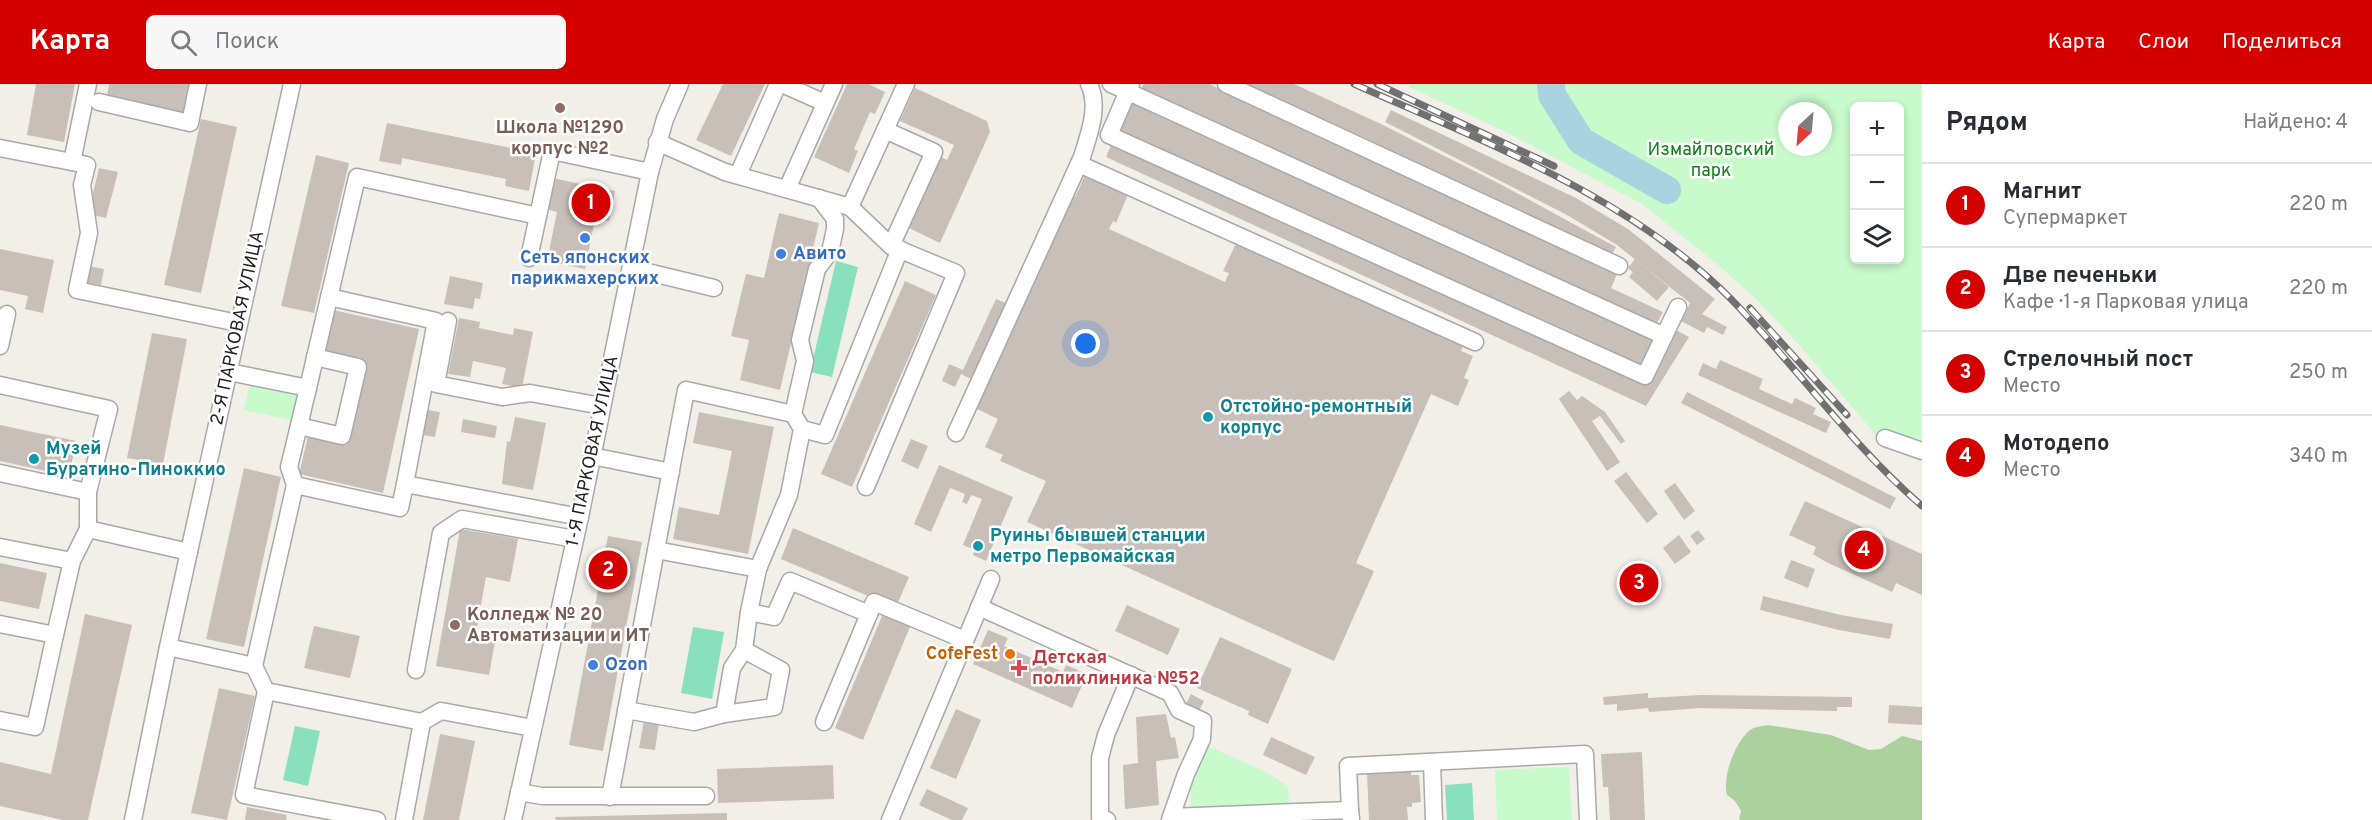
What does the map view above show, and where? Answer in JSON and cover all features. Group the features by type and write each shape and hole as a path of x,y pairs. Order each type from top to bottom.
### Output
{"street":[{"path":"72,162 88,84"},
{"path":"99,102 190,123 198,84"},
{"name":"2-Я ПАРКОВАЯ УЛИЦА","path":"133,820 168,647 292,84"},
{"name":"1-Я ПАРКОВАЯ УЛИЦА","path":"513,820 580,517 650,172 657,142 680,84"},
{"path":"738,175 780,84 825,103"},
{"path":"787,189 834,84"},
{"path":"850,207 906,84"},
{"path":"956,433 1079,164 1091,128 1094,95 1089,84"},
{"path":"1111,84 1129,88 1664,336"},
{"path":"1226,84 1619,266"},
{"path":"1129,88 1109,135 1645,376 1678,307"},
{"path":"802,429 825,435 934,152 885,130"},
{"path":"657,142 738,175 850,207 896,248 956,273 866,487"},
{"path":"0,148 87,165 82,185 89,234 77,290 238,323"},
{"path":"529,258 552,151 650,172"},
{"path":"1079,164 1475,342"},
{"path":"377,820 244,795 266,692 254,666 295,485 289,467 289,442 299,426 308,388 313,349 329,297 357,177 538,216"},
{"path":"724,714 732,668 744,650 748,612 758,569 789,495 802,429 793,414 805,361 800,340 817,269 830,252 835,229 835,219 819,198"},
{"path":"631,268 714,288"},
{"path":"295,485 400,508 436,321 329,297"},
{"path":"0,346 7,314"},
{"path":"448,321 436,384 502,396 530,393 602,406"},
{"path":"299,426 342,436 358,367 313,349"},
{"path":"229,372 308,388"},
{"path":"0,385 110,409 88,492 88,529 72,561 35,727 0,720"},
{"path":"610,797 686,390 793,414"},
{"path":"1885,438 1922,451"},
{"path":"592,456 671,472"},
{"path":"0,473 88,492"},
{"path":"405,484 580,517"},
{"path":"416,670 441,533 462,519 575,539"},
{"path":"88,529 189,552"},
{"path":"0,547 72,561"},
{"path":"656,550 758,569"},
{"path":"890,820 991,579"},
{"path":"748,612 774,617 790,581 869,614"},
{"path":"825,722 874,602 964,640"},
{"path":"979,607 1170,693 1179,710 1203,721 1202,740 1171,818 1350,815 1348,766 1585,754 1588,820"},
{"path":"0,624 54,635"},
{"path":"168,647 254,666"},
{"path":"626,710 694,722 724,714 774,707 781,670 744,650"},
{"path":"1099,815 1100,758 1106,735 1131,675"},
{"path":"266,692 422,722 441,711 533,728"},
{"path":"404,820 422,722"},
{"path":"1432,763 1434,820"},
{"path":"519,792 542,796 706,796"}],"green space":[{"name":"Измайловский парк","path":"1410,84 1922,84 1922,447 1877,436 1792,337 1754,297 1642,204 1500,129 1409,87"},
{"path":"836,261 858,267 832,377 810,372"},
{"path":"250,383 297,394 291,420 244,410"},
{"path":"693,627 724,632 712,699 681,693"},
{"path":"1768,725 1831,735 1869,750 1881,749 1902,736 1922,741 1922,820 1739,820 1741,811 1735,801 1727,795 1726,788 1731,760 1739,743 1750,730"},
{"path":"295,726 320,731 308,786 283,780"},
{"path":"1205,745 1266,772 1288,786 1289,808 1191,812 1190,777"},
{"path":"1569,767 1572,820 1497,820 1495,770"},
{"path":"1472,783 1474,820 1447,820 1445,785"}],"building":[{"path":"36,84 75,84 64,142 27,135"},
{"path":"109,84 192,84 185,118 106,101"},
{"path":"723,84 765,84 731,156 696,140"},
{"path":"847,84 868,84 885,92 875,114 870,112 854,149 858,151 849,173 814,157"},
{"path":"1144,84 1209,84 1618,272 1611,288 1663,312 1656,325 1141,89"},
{"path":"1246,84 1294,84 1381,124 1502,185 1616,247 1609,259 1373,142"},
{"path":"915,88 987,121 990,132 940,243 909,228 941,157 947,160 954,145 900,121"},
{"path":"1132,104 1658,340 1644,369 1119,133"},
{"path":"1391,110 1576,198 1628,229 1715,299 1702,314 1727,327 1723,335 1707,327 1704,333 1681,321 1690,303 1617,245 1567,215 1385,122"},
{"path":"201,119 237,127 201,293 164,285"},
{"path":"387,123 536,153 529,191 505,186 506,179 402,158 401,165 379,161"},
{"path":"1112,143 1644,382 1674,329 1689,337 1646,406 1106,157"},
{"path":"316,155 349,163 314,313 281,306"},
{"path":"99,168 118,172 106,218 88,214"},
{"name":"Отстойно-ремонтный корпус","path":"1086,173 1129,192 1116,223 1113,221 1109,229 1225,282 1229,273 1223,271 1238,239 1465,341 1461,351 1473,356 1464,378 1469,380 1458,406 1431,394 1356,563 1374,571 1334,661 1027,522 1046,481 1000,461 1003,455 985,447 998,419 975,408 1071,195 1075,197"},
{"path":"552,178 615,191 609,221 595,219 585,269 547,261 557,212 546,209"},
{"path":"779,213 819,223 780,390 740,380 749,340 731,336 746,274 764,278"},
{"path":"0,249 54,260 43,313 25,309 28,296 0,290"},
{"path":"1635,259 1669,287 1657,301 1629,277 1633,272 1628,268"},
{"path":"89,266 104,269 101,285 86,282"},
{"path":"450,276 483,283 480,299 475,298 473,309 444,304"},
{"path":"905,281 936,295 852,487 821,474"},
{"path":"996,299 1008,304 973,380 961,374 955,387 942,381 949,364 963,370"},
{"path":"333,310 419,329 383,493 299,474 308,436 347,445 365,361 323,352"},
{"path":"459,318 480,322 479,328 513,335 514,328 533,332 522,388 502,384 506,368 473,361 470,377 448,374"},
{"path":"152,333 187,339 163,464 127,458"},
{"path":"1720,360 1763,379 1759,389 1792,404 1795,398 1816,408 1813,414 1831,422 1826,433 1698,375 1703,363 1716,369"},
{"path":"1569,391 1577,400 1582,396 1605,412 1625,441 1621,444 1600,416 1592,421 1620,462 1607,471 1559,399"},
{"path":"1687,392 1896,498 1890,509 1681,403"},
{"path":"422,409 440,412 435,437 417,434"},
{"path":"699,412 774,427 748,554 673,539 679,507 719,515 732,451 693,443"},
{"path":"515,417 546,423 533,490 502,484 507,441 510,442"},
{"path":"463,419 497,426 495,438 461,432"},
{"path":"0,425 76,441 69,476 0,461"},
{"path":"911,439 928,446 918,469 901,461"},
{"path":"939,465 1013,497 986,561 973,555 975,550 963,545 982,499 971,495 967,504 962,502 965,494 950,488 931,532 914,524"},
{"path":"244,468 281,477 244,647 206,639"},
{"path":"1626,472 1658,514 1647,523 1614,481"},
{"path":"1675,483 1695,511 1684,520 1664,491"},
{"path":"1805,501 1922,554 1922,595 1896,583 1892,592 1826,562 1813,554 1816,547 1789,535"},
{"path":"793,528 909,577 893,614 912,622 863,740 835,728 887,604 781,559"},
{"path":"460,529 518,539 510,582 486,577 476,632 496,636 489,675 436,666"},
{"path":"1698,530 1705,539 1697,545 1690,536"},
{"path":"1679,535 1691,552 1675,564 1663,548"},
{"path":"608,536 642,542 603,751 569,745"},
{"path":"1791,560 1815,569 1808,588 1784,578"},
{"path":"0,563 47,573 39,609 0,601"},
{"path":"1636,573 1650,579 1643,593 1629,586"},
{"path":"1763,596 1841,615 1893,624 1890,639 1839,630 1760,610"},
{"path":"1127,605 1180,629 1168,655 1115,631"},
{"path":"85,614 132,625 88,820 63,820 0,806 0,762 51,774"},
{"path":"314,626 360,636 350,678 304,668"},
{"name":"Детская поликлиника №52","path":"988,630 1008,638 1004,646 1063,672 1066,665 1087,674 1072,708 973,664"},
{"path":"1220,637 1292,669 1268,724 1248,715 1249,711 1197,688"},
{"path":"219,688 255,696 227,820 191,813"},
{"path":"1648,693 1648,698 1701,695 1852,697 1852,707 1837,707 1837,711 1700,708 1649,712 1648,708 1617,711 1617,704 1604,705 1603,697"},
{"path":"1191,694 1204,701 1198,713 1185,706"},
{"path":"1889,705 1922,707 1922,725 1888,723"},
{"path":"956,709 981,720 956,779 930,768"},
{"path":"1166,714 1171,738 1175,737 1179,758 1156,761 1159,805 1125,809 1123,765 1138,763 1136,717"},
{"path":"644,720 659,722 655,750 639,748"},
{"path":"440,734 475,741 459,820 423,820"},
{"path":"1271,737 1315,757 1306,775 1263,755"},
{"path":"1642,752 1645,820 1610,820 1608,787 1603,787 1601,754"},
{"path":"833,765 834,799 718,803 717,769"},
{"path":"1411,770 1411,775 1419,775 1421,802 1412,803 1412,807 1407,807 1408,820 1369,820 1367,772"},
{"path":"927,789 968,808 962,820 952,820 919,805"},
{"path":"247,807 287,815 286,820 245,820"},
{"path":"727,813 727,820 556,820 555,817"}],"waterway":[{"path":"1551,84 1552,95 1581,141 1667,190"}],"railway":[{"path":"1354,84 1504,150 1601,201 1647,230 1691,263 1731,299 1871,457 1922,506"},
{"path":"1377,84 1554,166"},
{"path":"1750,308 1847,415"}],"place":[{"name":"Школа №1290 корпус №2","path":"560,108"},
{"name":"Магнит","path":"591,203"},
{"name":"Сеть японских парикмахерских","path":"585,238"},
{"name":"Авито","path":"781,254"},
{"name":"Отстойно-ремонтный корпус","path":"1208,417"},
{"name":"Музей Буратино-Пиноккио","path":"34,459"},
{"name":"Руины бывшей станции метро Первомайская","path":"978,546"},
{"name":"Мотодепо","path":"1864,550"},
{"name":"Две печеньки","path":"608,570"},
{"name":"Стрелочный пост","path":"1639,583"},
{"name":"Колледж № 20 Автоматизации и ИТ","path":"455,625"},
{"name":"CofeFest","path":"1010,654"},
{"name":"Ozon","path":"593,665"},
{"name":"Детская поликлиника №52","path":"1019,668"}]}
